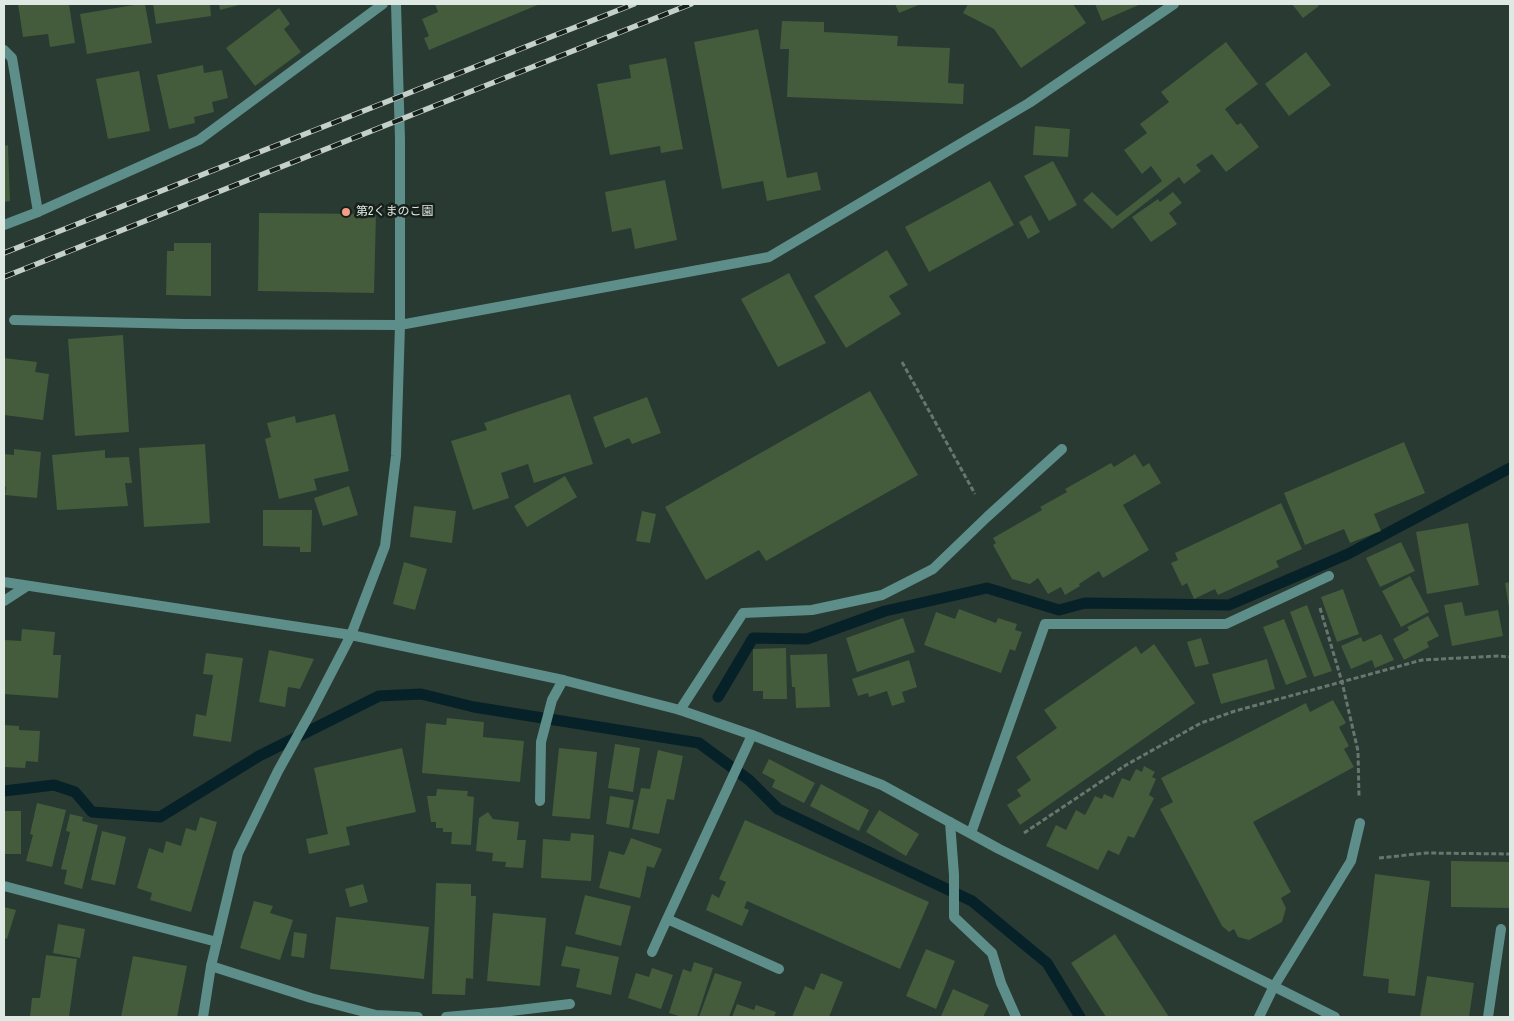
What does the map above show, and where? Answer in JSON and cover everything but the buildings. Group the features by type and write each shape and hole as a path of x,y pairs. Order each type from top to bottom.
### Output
{"street":[{"path":"4,225 38,212 199,140 383,4"},
{"path":"203,1017 211,966 238,853 278,770 312,710 350,635 385,546 396,456 400,325 400,139 396,4"},
{"path":"14,320 185,324 400,325 769,257 1029,103 1174,4"},
{"path":"4,50 12,58 38,212"},
{"path":"680,710 743,613 812,610 882,595 933,569 1062,449"},
{"path":"971,833 1045,624 1226,624 1329,576"},
{"path":"4,582 350,635 563,680 680,710 752,735 882,785 998,849 1273,988 1335,1017"},
{"path":"4,601 27,586"},
{"path":"540,801 541,742 552,700 563,680"},
{"path":"652,952 752,735"},
{"path":"950,822 954,875 954,917 992,953 1001,983 1016,1017"},
{"path":"1259,1017 1273,988 1352,861 1360,822"},
{"path":"4,886 218,942"},
{"path":"667,919 778,969"},
{"path":"1488,1017 1501,929"},
{"path":"211,966 311,998 376,1015 418,1017"},
{"path":"446,1017 502,1015 570,1004"}],"path":[{"path":"902,362 987,517"},
{"path":"1312,583 1342,682 1358,751 1360,822"},
{"path":"998,849 1126,765 1201,723 1235,711 1422,660 1510,657"},
{"path":"1352,861 1426,853 1510,854"}],"waterway":[{"path":"718,697 753,638 807,639 885,611 987,588 1059,610 1085,603 1229,605 1348,554 1510,468"},
{"path":"4,791 54,785 75,792 92,812 160,817 259,756 379,696 421,694 474,707 699,743 749,780 778,809 972,901 1047,963 1080,1017"}],"railway":[{"path":"4,253 634,4"},
{"path":"4,277 691,4"}],"place":[{"name":"第2くまのこ園","path":"346,212"}]}
